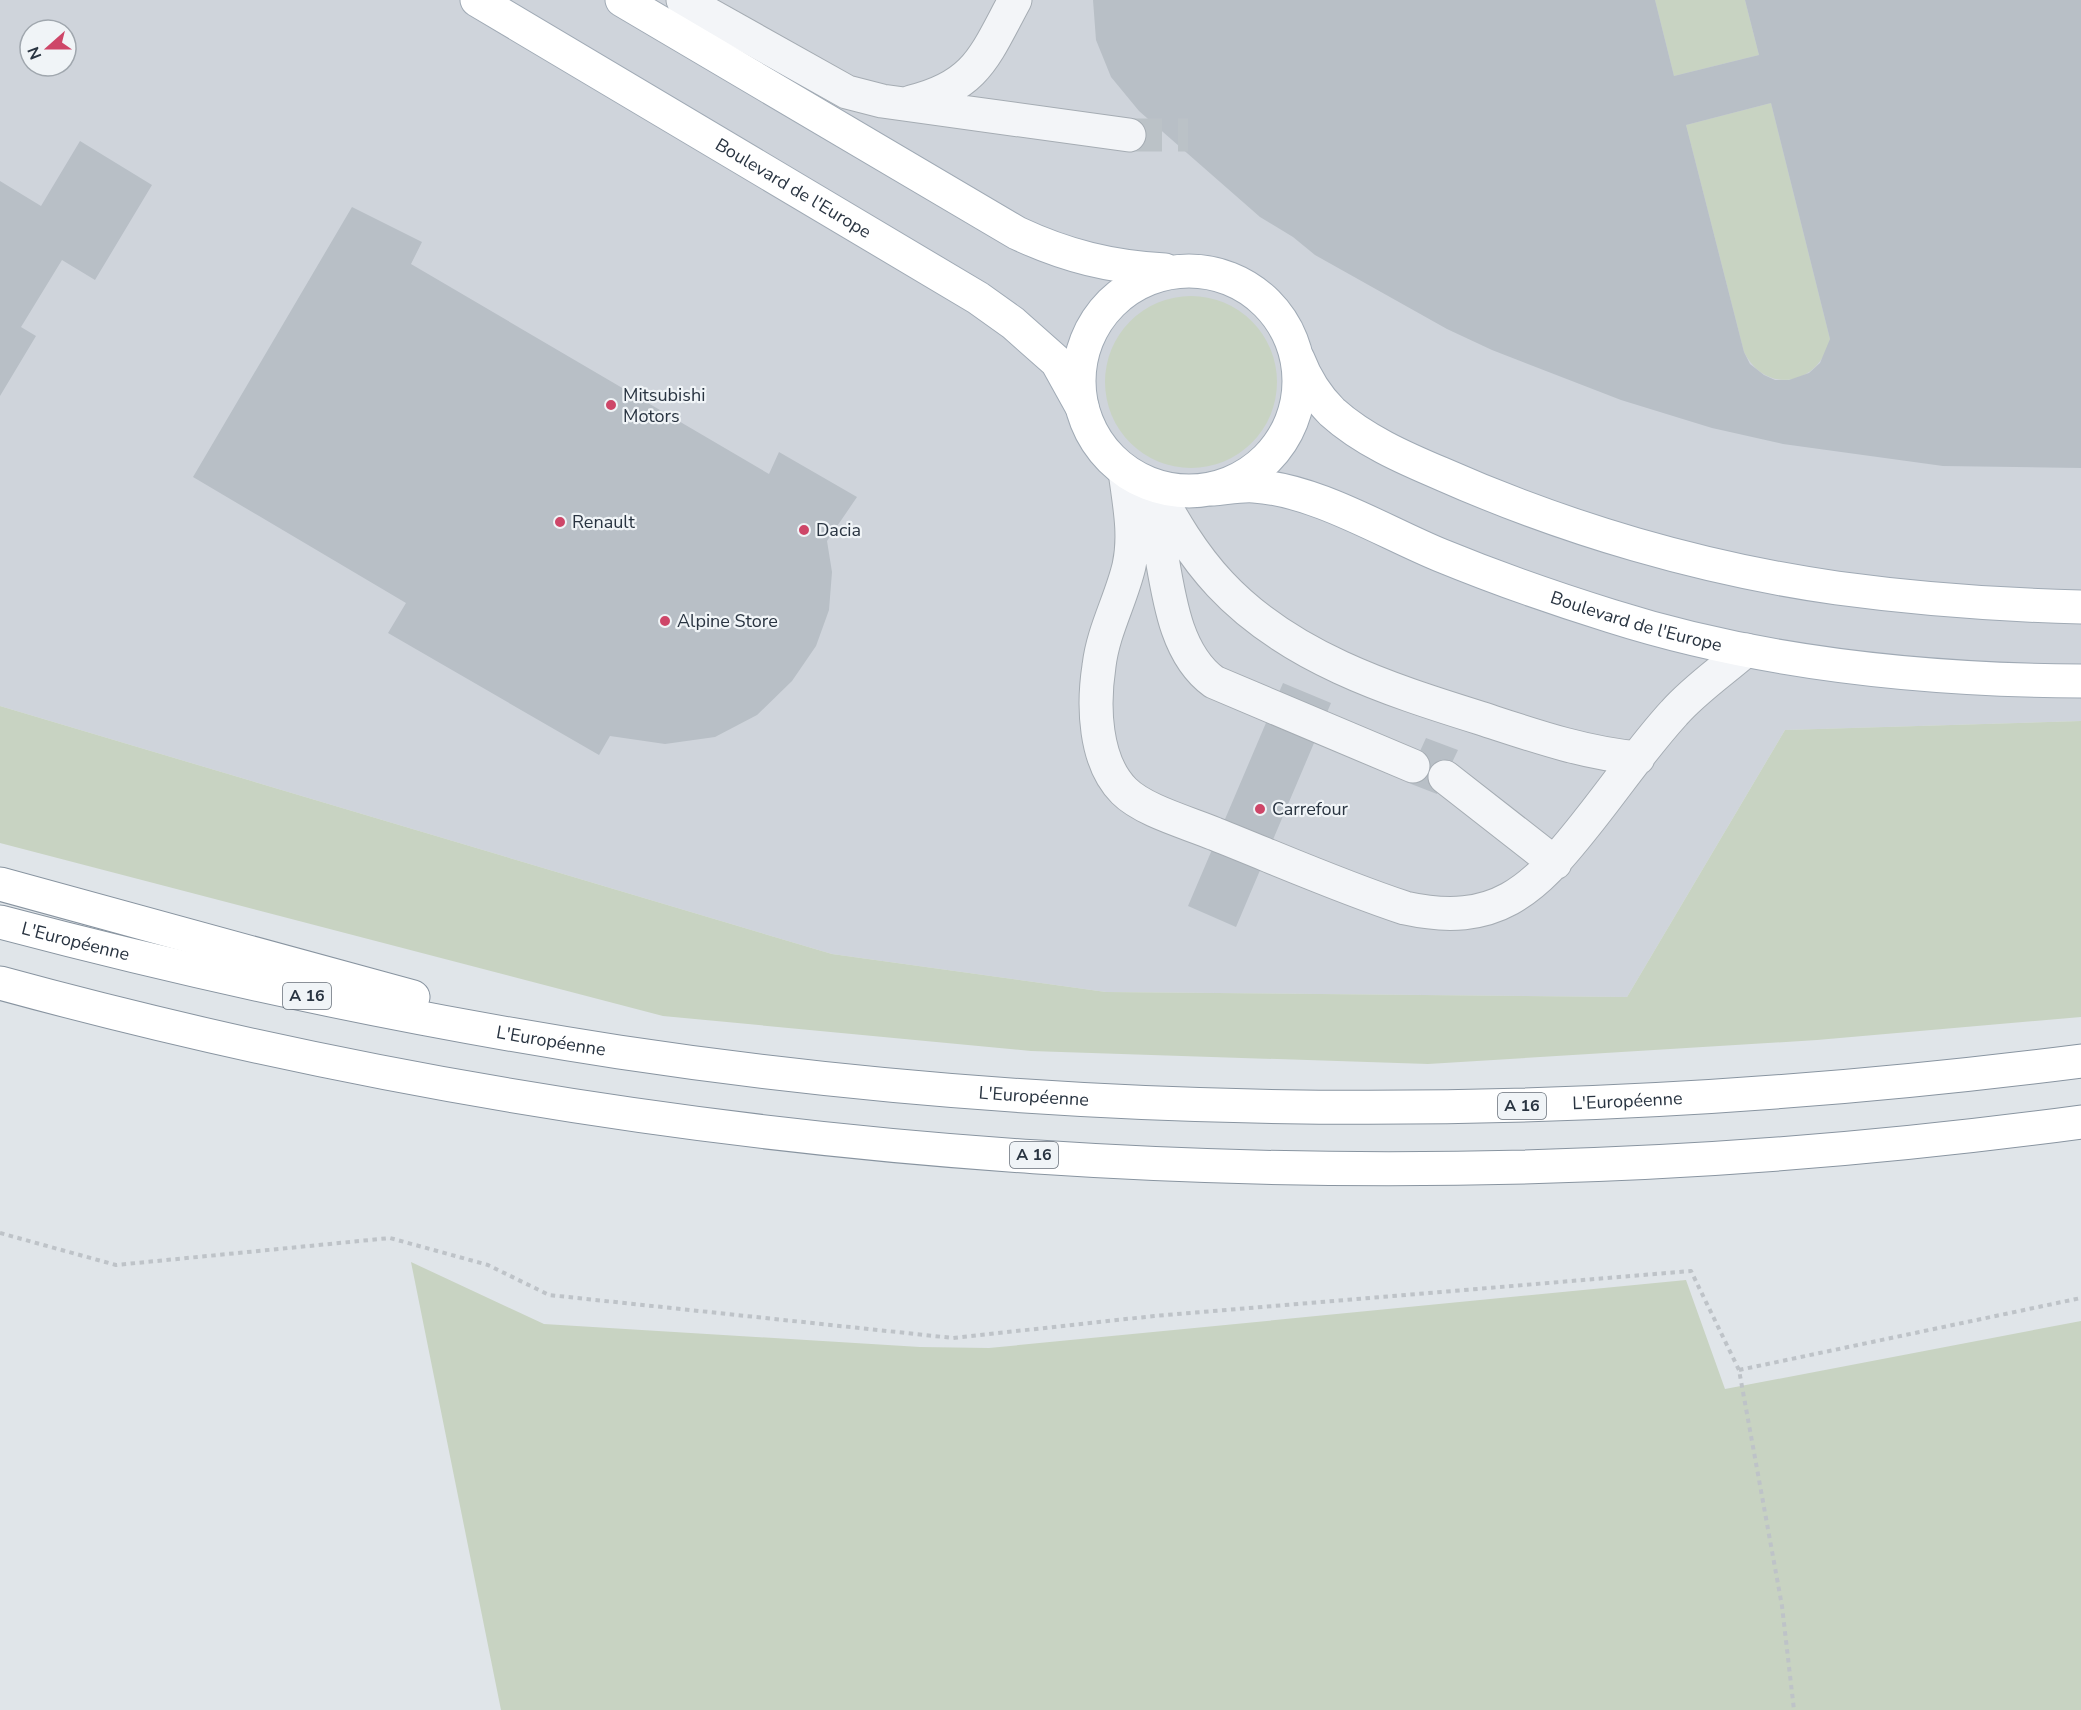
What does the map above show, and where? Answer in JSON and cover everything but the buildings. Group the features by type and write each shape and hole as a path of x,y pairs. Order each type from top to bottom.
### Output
{"main road":[{"name":"Boulevard de l'Europe","path":"477,0 978,298 1013,323 1057,362 1082,407"},
{"path":"622,0 1017,233 1074,257 1102,264 1213,273 1254,292 1272,308 1285,327 1306,379 1333,412 1385,448 1468,486 1599,532 1720,566 1836,588 1968,601 2081,607"},
{"path":"1140,479 1097,443 1079,394 1081,357 1088,336 1100,316 1116,299 1135,285 1156,276 1178,271"},
{"path":"1213,489 1249,474 1269,457 1285,436 1298,399 1298,359"},
{"name":"Boulevard de l'Europe","path":"1140,479 1187,492 1251,485 1301,495 1481,572 1624,620 1746,650 1895,672 2081,681"},
{"path":"0,884 618,1052"},
{"name":"L'Européenne","path":"0,922 210,975 309,996 618,1052 783,1073 1015,1094 1141,1102 1350,1108 1538,1106 1708,1098 1897,1083 2081,1061"},
{"name":"A 16","path":"0,983 214,1037 364,1068 518,1095 745,1128 1052,1157 1358,1168 1587,1164 1829,1149 2081,1122"}],"lane":[{"path":"683,0 847,92 903,104 1129,135"},
{"path":"903,104 933,97 963,82 980,64 1015,0"},
{"path":"1140,479 1220,584 1244,607 1294,643 1360,676 1417,698 1576,748 1638,758"},
{"path":"1140,479 1156,524 1180,637 1203,674 1214,682 1413,766"},
{"path":"1140,479 1126,578 1102,648 1096,701 1103,751 1123,790 1132,798 1185,822 1386,902 1423,912 1460,914 1497,905 1531,886 1555,863 1682,705 1746,650"},
{"path":"1445,777 1555,863"}],"path":[{"path":"0,1233 116,1265 390,1238 488,1265 549,1295 953,1338 1154,1316 1691,1271 1739,1370 1782,1606 1794,1710"},
{"path":"1739,1370 2081,1298"}],"shaded area":[{"path":"0,0 2081,0 2081,721 1785,730 1627,997 1106,992 832,954 0,706"}],"green space":[{"path":"1655,0 1745,0 1759,55 1674,76"},
{"path":"1771,103 1830,339 1824,355 1815,367 1804,375 1792,379 1778,379 1765,375 1754,366 1744,352 1686,125"},
{"path":"1191,296 1224,303 1252,321 1270,349 1277,382 1270,415 1252,443 1224,461 1191,468 1158,461 1130,443 1112,415 1105,382 1112,349 1130,321 1158,303"},
{"path":"0,706 832,954 1106,992 1627,997 1785,730 2081,721 2081,1017 1817,1040 1428,1064 1031,1051 663,1016 0,843"},
{"path":"411,1262 544,1324 920,1347 989,1348 1686,1280 1725,1389 2081,1321 2081,1710 501,1710"}],"tunnel":[{"path":"1129,135 1188,135"}],"place":[{"name":"Mitsubishi Motors","path":"611,405"},
{"name":"Renault","path":"560,522"},
{"name":"Dacia","path":"804,530"},
{"name":"Alpine Store","path":"665,621"},
{"name":"Carrefour","path":"1260,809"}]}
